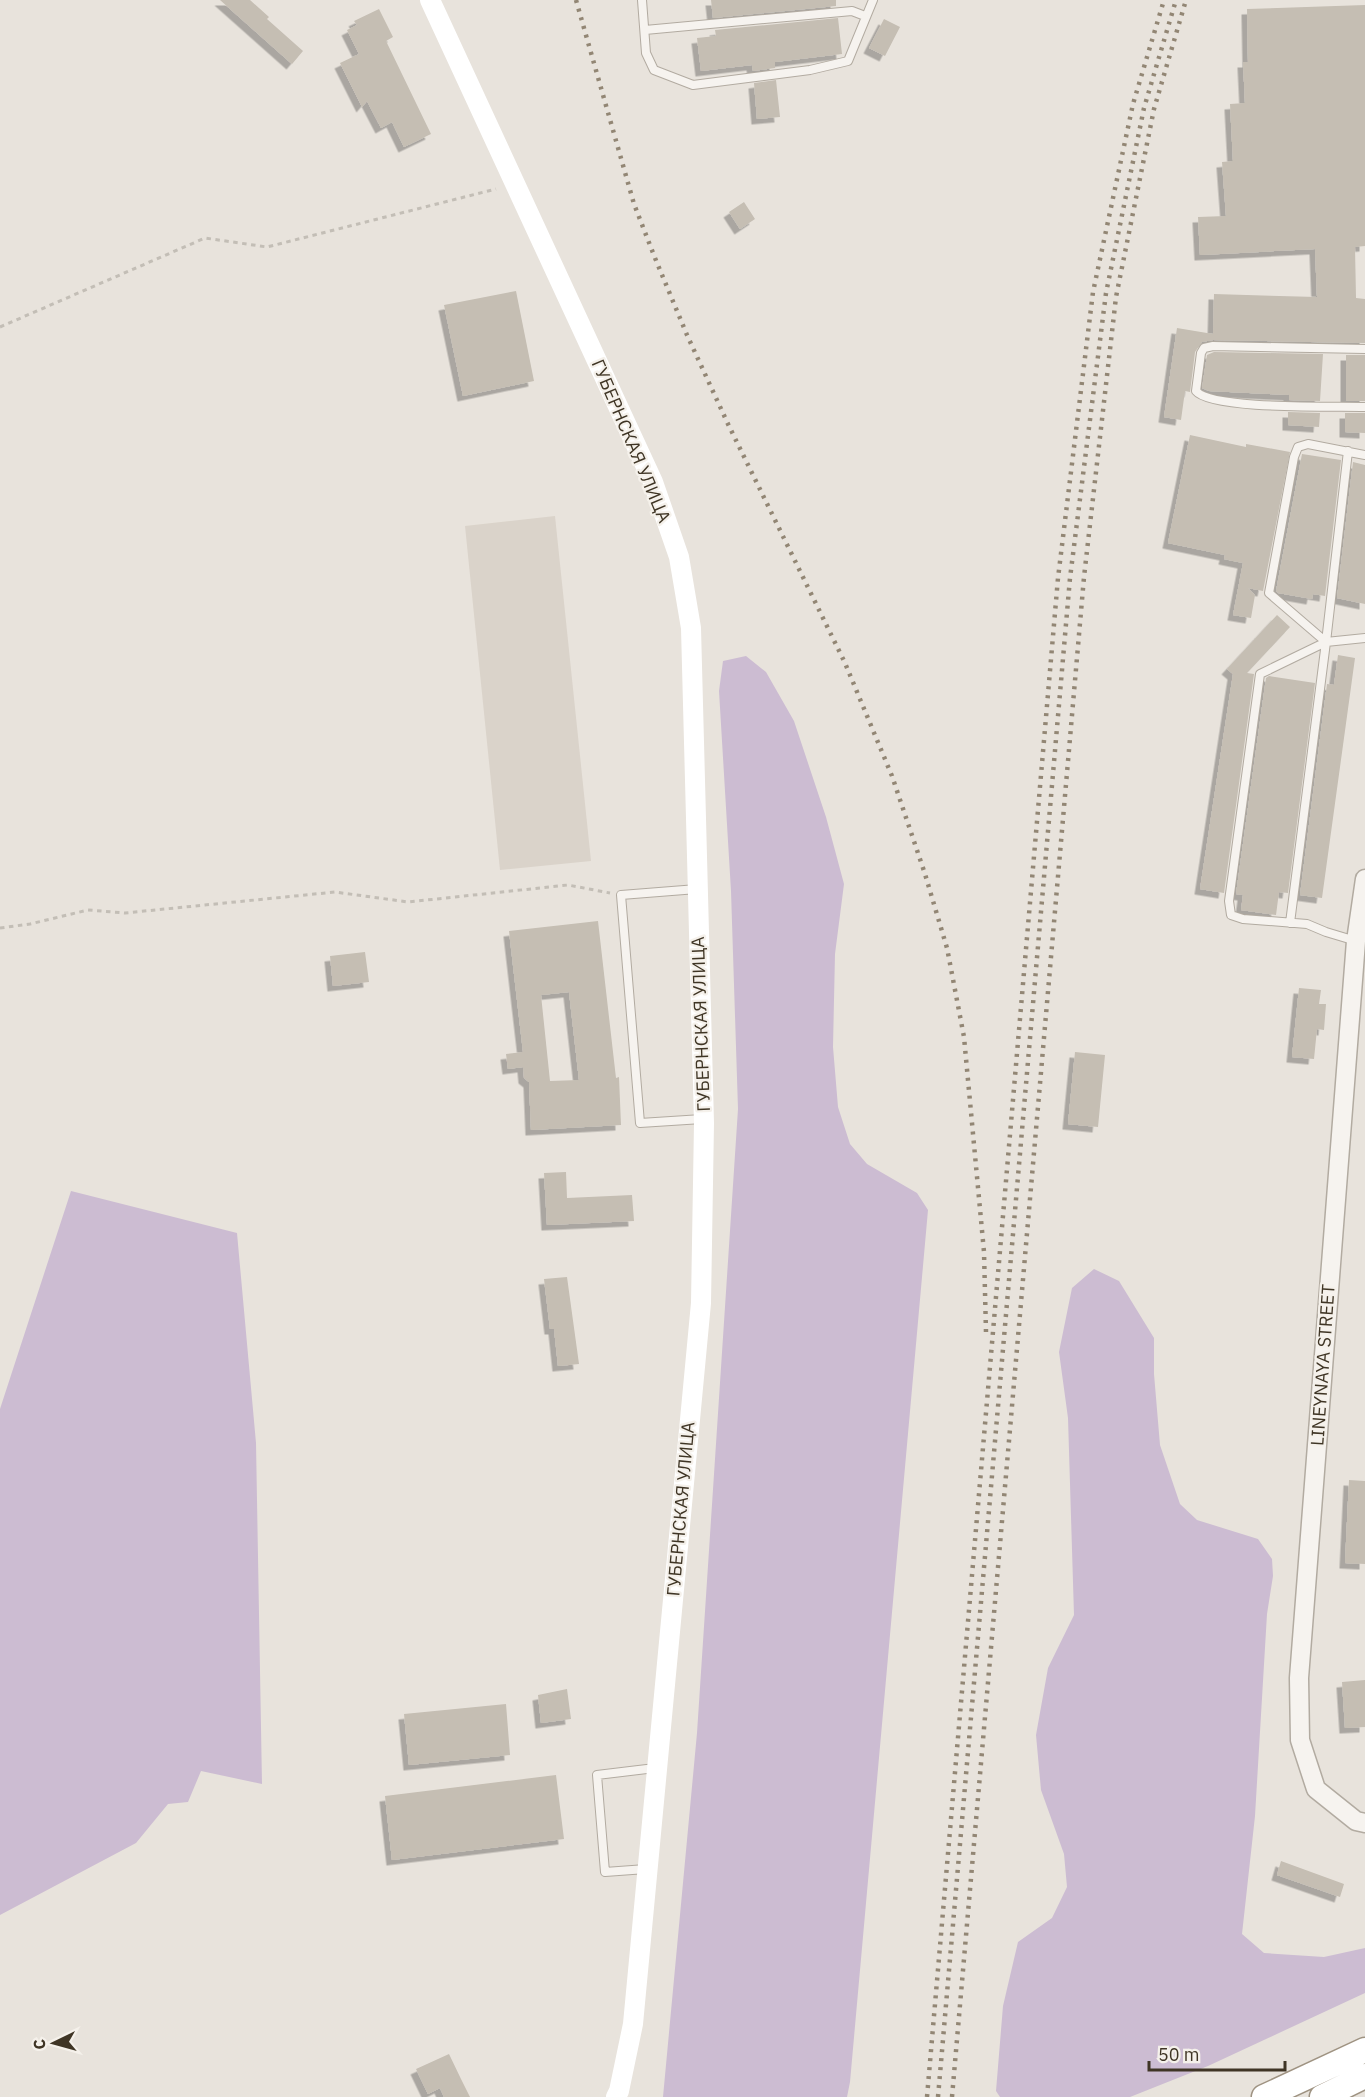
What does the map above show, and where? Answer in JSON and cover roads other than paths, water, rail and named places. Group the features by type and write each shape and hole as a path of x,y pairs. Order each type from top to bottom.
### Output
{"highway":[{"path":"1264,2097 1365,2050"},
{"path":"1322,2097 1365,2076"}],"main road":[{"name":"ГУБЕРНСКАЯ УЛИЦА","path":"430,0 653,482 679,557 691,628 704,1119 701,1303 633,2024 616,2097"}],"street":[{"name":"LINEYNAYA STREET","path":"1365,879 1356,941 1299,1678 1300,1740 1316,1789 1356,1821 1365,1823"}],"lane":[{"path":"642,0 646,53 654,70 693,85 810,70 848,61 873,0"},
{"path":"645,30 852,11 865,16"},
{"path":"1365,349 1213,346 1204,348 1201,353 1196,391 1200,397 1207,399 1245,404 1365,407"},
{"path":"1326,642 1269,593 1294,457 1298,447 1308,444 1365,455"},
{"path":"1290,923 1348,451"},
{"path":"1356,941 1326,933 1307,924 1243,920 1231,915 1229,901 1260,674 1326,642 1365,638"},
{"path":"698,889 621,895 640,1124 704,1119"},
{"path":"648,1869 605,1872 597,1775 657,1768"}],"railway":[{"path":"576,0 634,204 655,258 728,424 845,663 892,776 925,874 947,948 964,1037 984,1252 986,1332"},
{"path":"927,2097 1058,578 1093,292 1133,104 1164,0"},
{"path":"938,2097 1070,578 1106,293 1144,108 1176,0"},
{"path":"952,2097 1084,577 1116,297 1154,109 1186,0"}]}
